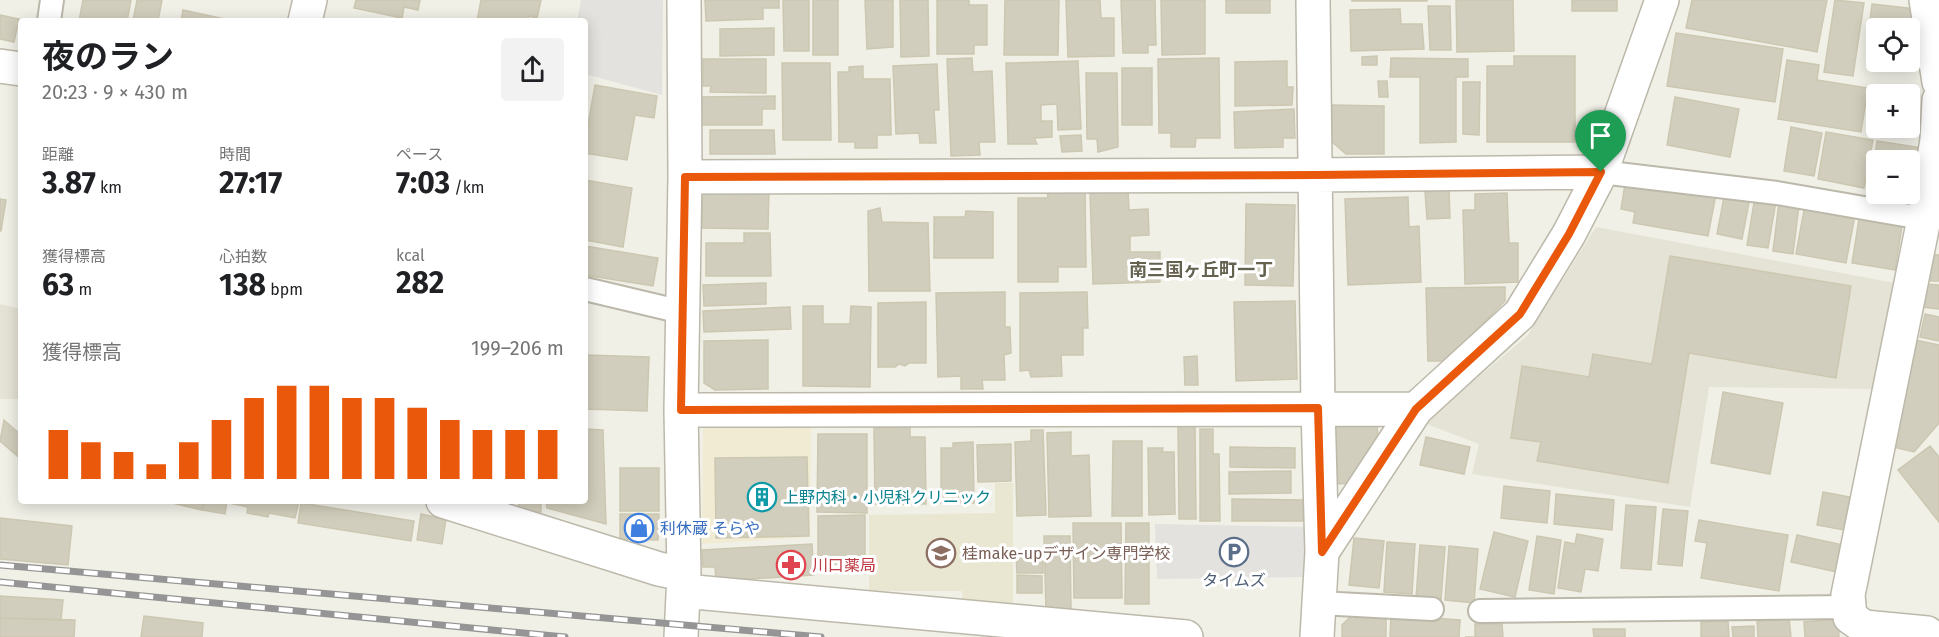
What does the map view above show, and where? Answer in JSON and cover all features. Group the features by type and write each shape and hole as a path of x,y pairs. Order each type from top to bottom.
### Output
{"street":[{"path":"306,18 310,0"},
{"path":"681,637 684,582 681,410 685,177 684,0"},
{"path":"1313,0 1322,552 1317,637"},
{"path":"1322,552 1416,409 1520,314 1569,234 1601,172 1662,0"},
{"path":"1926,0 1939,82"},
{"path":"0,66 18,69"},
{"path":"1931,630 1864,627 1850,617 1848,595 1924,219 1937,140 1939,100"},
{"path":"685,177 1601,172"},
{"path":"681,410 1416,409"},
{"path":"451,504 659,570 684,582 1186,637"}],"lane":[{"path":"49,18 52,0"},
{"path":"1601,172 1777,193 1910,216"},
{"path":"588,290 682,312"},
{"path":"1319,603 1432,609"},
{"path":"1480,611 1849,607"}],"shaded area":[{"path":"581,0 663,0 662,95 588,75 588,18 578,18"},
{"path":"1596,227 1895,283 1874,389 1709,387 1690,507 1472,474 1479,444 1424,423 1527,336"},
{"path":"0,304 18,308 18,399 0,399"},
{"name":"上野内科・小児科クリニック","path":"703,426 811,427 810,537 702,544"},
{"name":"桂make-upデザイン専門学校","path":"995,483 1013,483 1013,608 963,608 962,591 869,591 869,515 995,513"},
{"name":"タイムズ","path":"1155,524 1312,527 1312,577 1157,579"}],"building":[{"path":"83,0 131,0 128,18 80,18"},
{"path":"137,0 162,0 159,18 134,18"},
{"path":"356,0 420,0 418,10 404,7 402,18 354,8"},
{"path":"481,0 541,0 537,18 529,16 529,18 478,18"},
{"path":"705,0 779,0 779,8 763,8 763,19 706,21"},
{"path":"783,0 809,0 809,51 784,51"},
{"path":"813,0 838,0 838,55 813,55"},
{"path":"865,0 893,0 893,47 867,49"},
{"path":"900,0 928,0 929,56 901,57"},
{"path":"937,0 969,0 969,5 987,5 987,45 974,45 974,54 937,54"},
{"path":"1005,0 1059,0 1058,55 1004,55"},
{"path":"1066,0 1100,0 1101,18 1114,18 1114,56 1068,57"},
{"path":"1121,0 1155,0 1156,45 1148,45 1148,53 1123,53"},
{"path":"1161,0 1205,0 1205,54 1162,55"},
{"path":"1226,0 1270,0 1270,13 1226,13"},
{"path":"1427,0 1427,1 1352,1"},
{"path":"1456,0 1513,0 1514,51 1457,52"},
{"path":"1572,0 1617,0 1617,11 1572,11"},
{"path":"1692,0 1827,0 1817,52 1686,28"},
{"path":"1835,0 1864,3 1853,76 1824,72"},
{"path":"1872,4 1916,9 1915,18 1870,18"},
{"path":"1428,6 1450,6 1451,50 1430,50"},
{"path":"1400,9 1401,24 1422,24 1424,49 1351,51 1350,10"},
{"path":"183,10 220,18 182,18"},
{"path":"0,15 18,19 14,42 0,39"},
{"path":"774,28 774,55 720,56 720,29"},
{"path":"1676,33 1783,49 1775,102 1667,86"},
{"path":"1377,56 1377,65 1362,65 1362,57"},
{"path":"1514,56 1575,56 1575,142 1487,142 1487,66 1514,66"},
{"path":"972,58 973,72 992,71 995,142 979,142 980,155 951,156 947,59"},
{"path":"1219,58 1220,138 1196,138 1195,147 1171,147 1171,133 1159,133 1158,59"},
{"path":"1391,58 1468,59 1468,77 1456,77 1456,142 1420,143 1420,77 1390,77"},
{"path":"703,59 766,59 766,93 710,92 711,86 703,86"},
{"path":"1787,60 1819,65 1817,80 1866,88 1861,132 1778,119"},
{"path":"1078,61 1081,129 1058,130 1057,104 1041,105 1041,121 1052,121 1052,137 1034,138 1037,144 1008,144 1006,63"},
{"path":"1287,61 1287,87 1293,87 1292,105 1235,106 1235,62"},
{"path":"782,63 830,63 831,140 783,140"},
{"path":"937,64 939,110 934,110 936,143 920,143 919,133 896,134 893,66"},
{"path":"863,66 863,79 890,79 891,135 877,135 877,148 855,148 855,142 839,142 838,72 849,72 849,67"},
{"path":"1122,68 1152,68 1152,125 1122,125"},
{"path":"1086,73 1117,73 1118,147 1098,152 1097,139 1087,139"},
{"path":"1378,81 1387,81 1388,97 1379,97"},
{"path":"1463,82 1480,82 1479,135 1463,134"},
{"path":"595,85 657,96 654,118 635,115 627,160 588,154 588,125"},
{"path":"775,96 775,109 762,109 762,125 701,125 701,97"},
{"path":"1675,97 1739,109 1730,157 1667,145"},
{"path":"1332,105 1384,106 1384,154 1346,154 1332,142"},
{"path":"1294,109 1295,138 1283,138 1283,147 1235,148 1234,112"},
{"path":"1791,127 1822,133 1814,176 1784,171"},
{"path":"710,130 774,130 775,154 710,154"},
{"path":"1826,132 1873,140 1871,150 1866,150 1864,188 1818,179"},
{"path":"1081,135 1082,151 1062,152 1060,136"},
{"path":"1877,141 1922,148 1920,162 1920,150 1876,150"},
{"path":"1626,178 1716,194 1708,236 1633,223 1635,212 1621,209"},
{"path":"588,181 632,188 623,247 588,241"},
{"path":"702,189 769,190 768,229 702,228"},
{"path":"1047,189 1085,189 1086,267 1058,267 1058,282 1018,282 1018,198 1048,198"},
{"path":"1128,190 1129,210 1148,209 1149,235 1130,236 1130,252 1160,252 1160,282 1093,284 1090,191"},
{"path":"1449,190 1450,218 1427,219 1425,192"},
{"path":"1725,192 1750,197 1742,239 1717,234"},
{"path":"1507,193 1509,243 1518,243 1518,282 1465,284 1463,210 1475,210 1475,194"},
{"path":"1408,197 1409,227 1419,226 1421,282 1348,285 1345,199"},
{"path":"1755,197 1776,201 1768,248 1747,245"},
{"path":"0,199 6,200 1,231 0,231"},
{"path":"1779,202 1799,205 1793,254 1773,251"},
{"path":"1246,204 1295,205 1293,286 1245,285"},
{"path":"1805,205 1855,215 1846,263 1796,254"},
{"path":"880,208 882,222 928,223 930,291 869,291 868,211"},
{"path":"966,211 993,212 993,258 934,258 934,217 965,217"},
{"path":"1859,219 1902,226 1895,270 1852,263"},
{"path":"744,233 770,233 771,276 706,276 706,243 744,243"},
{"path":"588,246 658,258 653,286 588,275"},
{"path":"1925,254 1939,255 1939,281 1924,281"},
{"path":"1670,256 1851,286 1836,378 1689,353 1668,483 1537,461 1541,442 1511,438 1522,366 1589,377 1593,354 1652,364"},
{"path":"766,283 766,304 704,306 703,285"},
{"path":"1924,284 1939,285 1939,309 1922,307"},
{"path":"1505,287 1505,301 1446,361 1428,361 1426,288"},
{"path":"1005,292 1005,327 1010,327 1011,353 1004,355 1005,380 982,380 983,389 961,389 961,376 938,377 936,293"},
{"path":"1087,292 1088,328 1083,328 1083,355 1061,355 1062,376 1031,377 1029,370 1020,371 1020,293"},
{"path":"1295,301 1297,379 1236,381 1234,302"},
{"path":"926,302 926,363 878,367 878,303"},
{"path":"803,306 823,306 823,324 850,324 851,306 871,307 870,387 803,386"},
{"path":"790,307 791,329 704,332 703,311"},
{"path":"1925,314 1939,317 1939,341 1920,337"},
{"path":"768,340 768,389 715,390 704,383 704,341"},
{"path":"1915,340 1939,345 1939,423 1914,452 1893,447"},
{"path":"588,355 649,357 647,411 588,409"},
{"path":"1197,356 1198,385 1185,385 1184,357"},
{"path":"1723,392 1783,403 1770,474 1711,463"},
{"path":"4,420 18,432 18,456 0,441"},
{"path":"1377,423 1378,440 1353,483 1338,484 1335,425"},
{"path":"1178,425 1195,425 1196,519 1179,519"},
{"path":"910,427 910,437 925,437 926,504 875,504 874,428"},
{"path":"588,429 603,430 606,524 547,508 546,504 588,504"},
{"path":"1200,429 1213,429 1213,454 1219,454 1220,521 1200,521"},
{"path":"1031,430 1043,430 1046,515 1017,516 1015,442 1031,441"},
{"path":"1071,432 1071,456 1089,455 1091,516 1049,517 1047,433"},
{"path":"818,434 867,434 867,513 817,512"},
{"path":"1426,437 1470,447 1464,474 1420,465"},
{"path":"1113,441 1142,441 1142,516 1112,516"},
{"path":"973,442 974,503 941,503 941,448 953,448 953,443"},
{"path":"1011,444 1011,481 978,482 977,445"},
{"path":"1930,446 1939,457 1939,522 1898,470"},
{"path":"1230,447 1295,448 1295,468 1230,467"},
{"path":"1148,448 1163,448 1162,452 1174,452 1175,514 1149,515"},
{"name":"上野内科・小児科クリニック","path":"807,457 809,536 716,538 715,458"},
{"path":"620,468 659,468 659,511 620,511"},
{"path":"1291,471 1291,493 1229,494 1229,472"},
{"path":"1504,486 1550,491 1547,523 1501,518"},
{"path":"1823,492 1850,497 1844,530 1817,525"},
{"path":"1556,494 1614,500 1612,530 1554,524"},
{"path":"1232,499 1303,500 1303,521 1232,521"},
{"path":"177,504 203,504 202,510"},
{"path":"203,504 227,504 225,514 202,510"},
{"path":"234,504 298,504 295,518 269,513 268,517 247,513 248,507"},
{"path":"301,504 414,521 411,541 298,523"},
{"path":"519,504 541,504 541,512 518,511"},
{"path":"1626,505 1656,507 1651,570 1621,568"},
{"path":"1663,509 1688,511 1682,566 1658,564"},
{"path":"421,514 446,519 442,544 417,540"},
{"path":"620,514 659,514 658,540 620,539"},
{"path":"865,515 865,564 818,564 818,516"},
{"path":"0,518 72,526 68,565 0,559"},
{"path":"1699,520 1788,535 1779,591 1701,578 1707,543 1695,541"},
{"path":"1073,523 1121,523 1122,598 1074,598"},
{"path":"1126,523 1149,523 1149,604 1125,604"},
{"path":"1494,532 1528,541 1515,597 1480,589"},
{"path":"1577,534 1603,539 1598,571 1585,569 1581,592 1558,588 1565,542 1575,544"},
{"path":"1797,535 1843,545 1837,572 1791,562"},
{"path":"1044,536 1070,536 1071,610 1046,611"},
{"path":"1537,536 1561,540 1554,594 1529,590"},
{"path":"1354,538 1384,541 1379,588 1349,585"},
{"path":"1387,542 1415,544 1412,594 1384,592"},
{"path":"812,544 814,575 716,581 715,567 703,567 702,550"},
{"path":"1420,545 1445,547 1441,600 1416,598"},
{"path":"1449,546 1478,549 1474,603 1445,600"},
{"path":"1043,553 1043,573 1017,573 1016,554"},
{"path":"1017,575 1042,576 1042,593 1017,593"},
{"path":"0,596 63,600 61,620 0,618"},
{"path":"1391,615 1460,620 1459,637 1390,637"},
{"path":"144,616 203,623 202,637 141,637"},
{"path":"1351,616 1386,618 1386,637 1342,637 1342,625"},
{"path":"0,618 75,620 74,637 0,637"},
{"path":"1789,618 1791,637 1758,637 1757,621"},
{"path":"1838,619 1839,637 1805,637 1804,622"},
{"path":"1728,621 1729,637 1701,637 1701,622"},
{"path":"1475,624 1502,624 1503,637 1475,637"},
{"path":"1754,626 1754,637 1733,637 1732,627"},
{"path":"1593,629 1625,629 1625,637 1594,637"}],"railway":[{"path":"0,565 821,637"},
{"path":"0,582 565,637"}],"place":[{"name":"上野内科・小児科クリニック","path":"762,497"},
{"name":"利休蔵 そらや","path":"639,528"},
{"name":"タイムズ","path":"1234,552"},
{"name":"桂make-upデザイン専門学校","path":"941,553"},
{"name":"川口薬局","path":"791,565"}],"district":[{"name":"南三国ヶ丘町一丁","path":"1201,270"}],"route":[{"path":"1601,172 1569,234 1520,314 1416,409 1322,552 1318,408 681,410 685,177 1601,172"}]}
